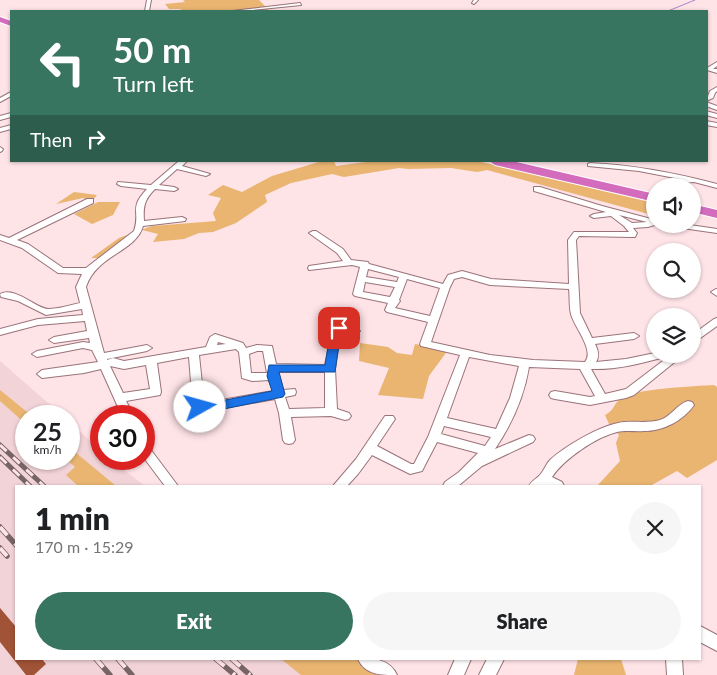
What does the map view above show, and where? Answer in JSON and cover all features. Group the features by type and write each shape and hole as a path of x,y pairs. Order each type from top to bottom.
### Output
{"highway":[{"path":"498,162 646,196"},
{"path":"518,162 646,192"},
{"path":"701,204 717,208"},
{"path":"701,210 717,214"}],"street":[{"path":"241,10 300,2"},
{"path":"717,64 709,68 717,71"},
{"path":"122,405 99,356 91,334 81,287 83,278 87,271 136,234 141,224 139,209 141,202 154,187 183,162"},
{"path":"634,163 643,165 646,169"},
{"path":"590,165 666,172 675,178"},
{"path":"176,167 206,174"},
{"path":"121,184 174,189 169,195"},
{"path":"701,185 717,186"},
{"path":"537,189 613,213 646,220"},
{"path":"4,238 62,216 90,202"},
{"path":"51,210 62,216"},
{"path":"594,216 613,213"},
{"path":"613,213 622,224 628,226 646,223"},
{"path":"141,224 182,219"},
{"path":"586,366 592,360 593,350 575,313 572,246 575,235 632,236 633,233 628,226"},
{"path":"701,229 717,231"},
{"path":"313,233 340,251 348,262"},
{"path":"4,238 25,246 61,270 87,271"},
{"path":"312,268 348,262 365,264 445,287"},
{"path":"365,264 358,294 395,301"},
{"path":"574,288 490,282 462,274 451,277 445,287 424,342 426,345 525,363 604,366 646,358"},
{"path":"404,275 390,310 434,320"},
{"path":"363,279 399,285"},
{"path":"4,295 21,298 46,312 86,305"},
{"path":"0,332 38,322 88,318"},
{"path":"701,334 717,322"},
{"path":"332,412 330,369 336,329 355,331"},
{"path":"54,340 91,334"},
{"path":"590,341 634,336"},
{"path":"37,354 83,345 99,356 123,365 211,350 268,348 285,413 289,440"},
{"path":"42,374 84,369 99,356 147,348"},
{"path":"241,348 246,375 252,377 273,372 330,369"},
{"path":"194,352 200,407 202,408 291,392"},
{"path":"370,448 410,469 418,468 434,437 466,352"},
{"path":"119,398 156,392 151,360"},
{"path":"479,462 506,422 521,386 525,363"},
{"path":"555,395 590,401 622,395 630,392 667,363"},
{"path":"586,366 602,398"},
{"path":"540,483 554,464 600,433 618,427 646,427 660,424 673,419 688,405"},
{"path":"285,413 332,412 345,416"},
{"path":"340,485 358,467 389,419"},
{"path":"440,421 498,434"},
{"path":"434,437 486,451"},
{"path":"450,485 479,462 530,439"},
{"path":"155,464 171,485"},
{"path":"701,635 717,643"},
{"path":"367,660 389,675"},
{"path":"456,675 463,660"},
{"path":"487,675 495,660"},
{"path":"674,660 675,675"}],"shaded area":[{"path":"183,0 259,0 269,10 182,10 169,9 165,4 185,2"},
{"path":"319,162 334,162 336,166 366,162 481,162 646,201 646,213 487,170 477,172 451,168 399,168 344,177 332,174 291,183 265,195 267,202 236,223 213,232 199,233 184,239 153,242 158,234 142,230 102,258 91,258 119,238 152,226 216,221 213,213 221,198 208,195 223,185 242,192 272,176"},
{"path":"74,192 97,195 92,201 83,198 56,204"},
{"path":"98,202 120,202 113,215 92,224 74,214"},
{"path":"360,343 388,347 397,353 412,355 415,344 448,350 429,376 423,399 378,395 389,368 359,361"},
{"path":"0,361 50,405 15,405 15,470 80,470 80,431 90,441 90,470 124,470 144,485 15,485 15,660 362,660 381,675 0,675"},
{"path":"714,385 717,387 717,460 687,478 677,471 652,485 598,485 620,461 616,443 619,435 609,424 605,415 621,398 628,395 680,387"},
{"path":"0,390 18,405 15,405 15,414 0,401"},
{"path":"80,456 90,464 90,470 97,470 115,485 77,485 66,475 72,470 80,470"},
{"path":"282,660 358,660 377,675 301,675"},
{"path":"578,660 621,660 626,675 574,675"}],"building":[{"path":"0,608 15,626 15,660 43,660 46,664 34,675 26,675 0,642"}],"waterway":[{"path":"670,10 695,0"}],"railway":[{"path":"0,445 43,485"},
{"path":"0,457 29,485"},
{"path":"0,527 15,544"},
{"path":"0,548 7,556"},
{"path":"97,660 110,675"},
{"path":"119,660 132,675"},
{"path":"217,660 235,675"},
{"path":"233,660 250,675"}],"route":[{"path":"200,407 204,408 279,394 273,376 273,368 330,369 336,329 339,328"}]}
